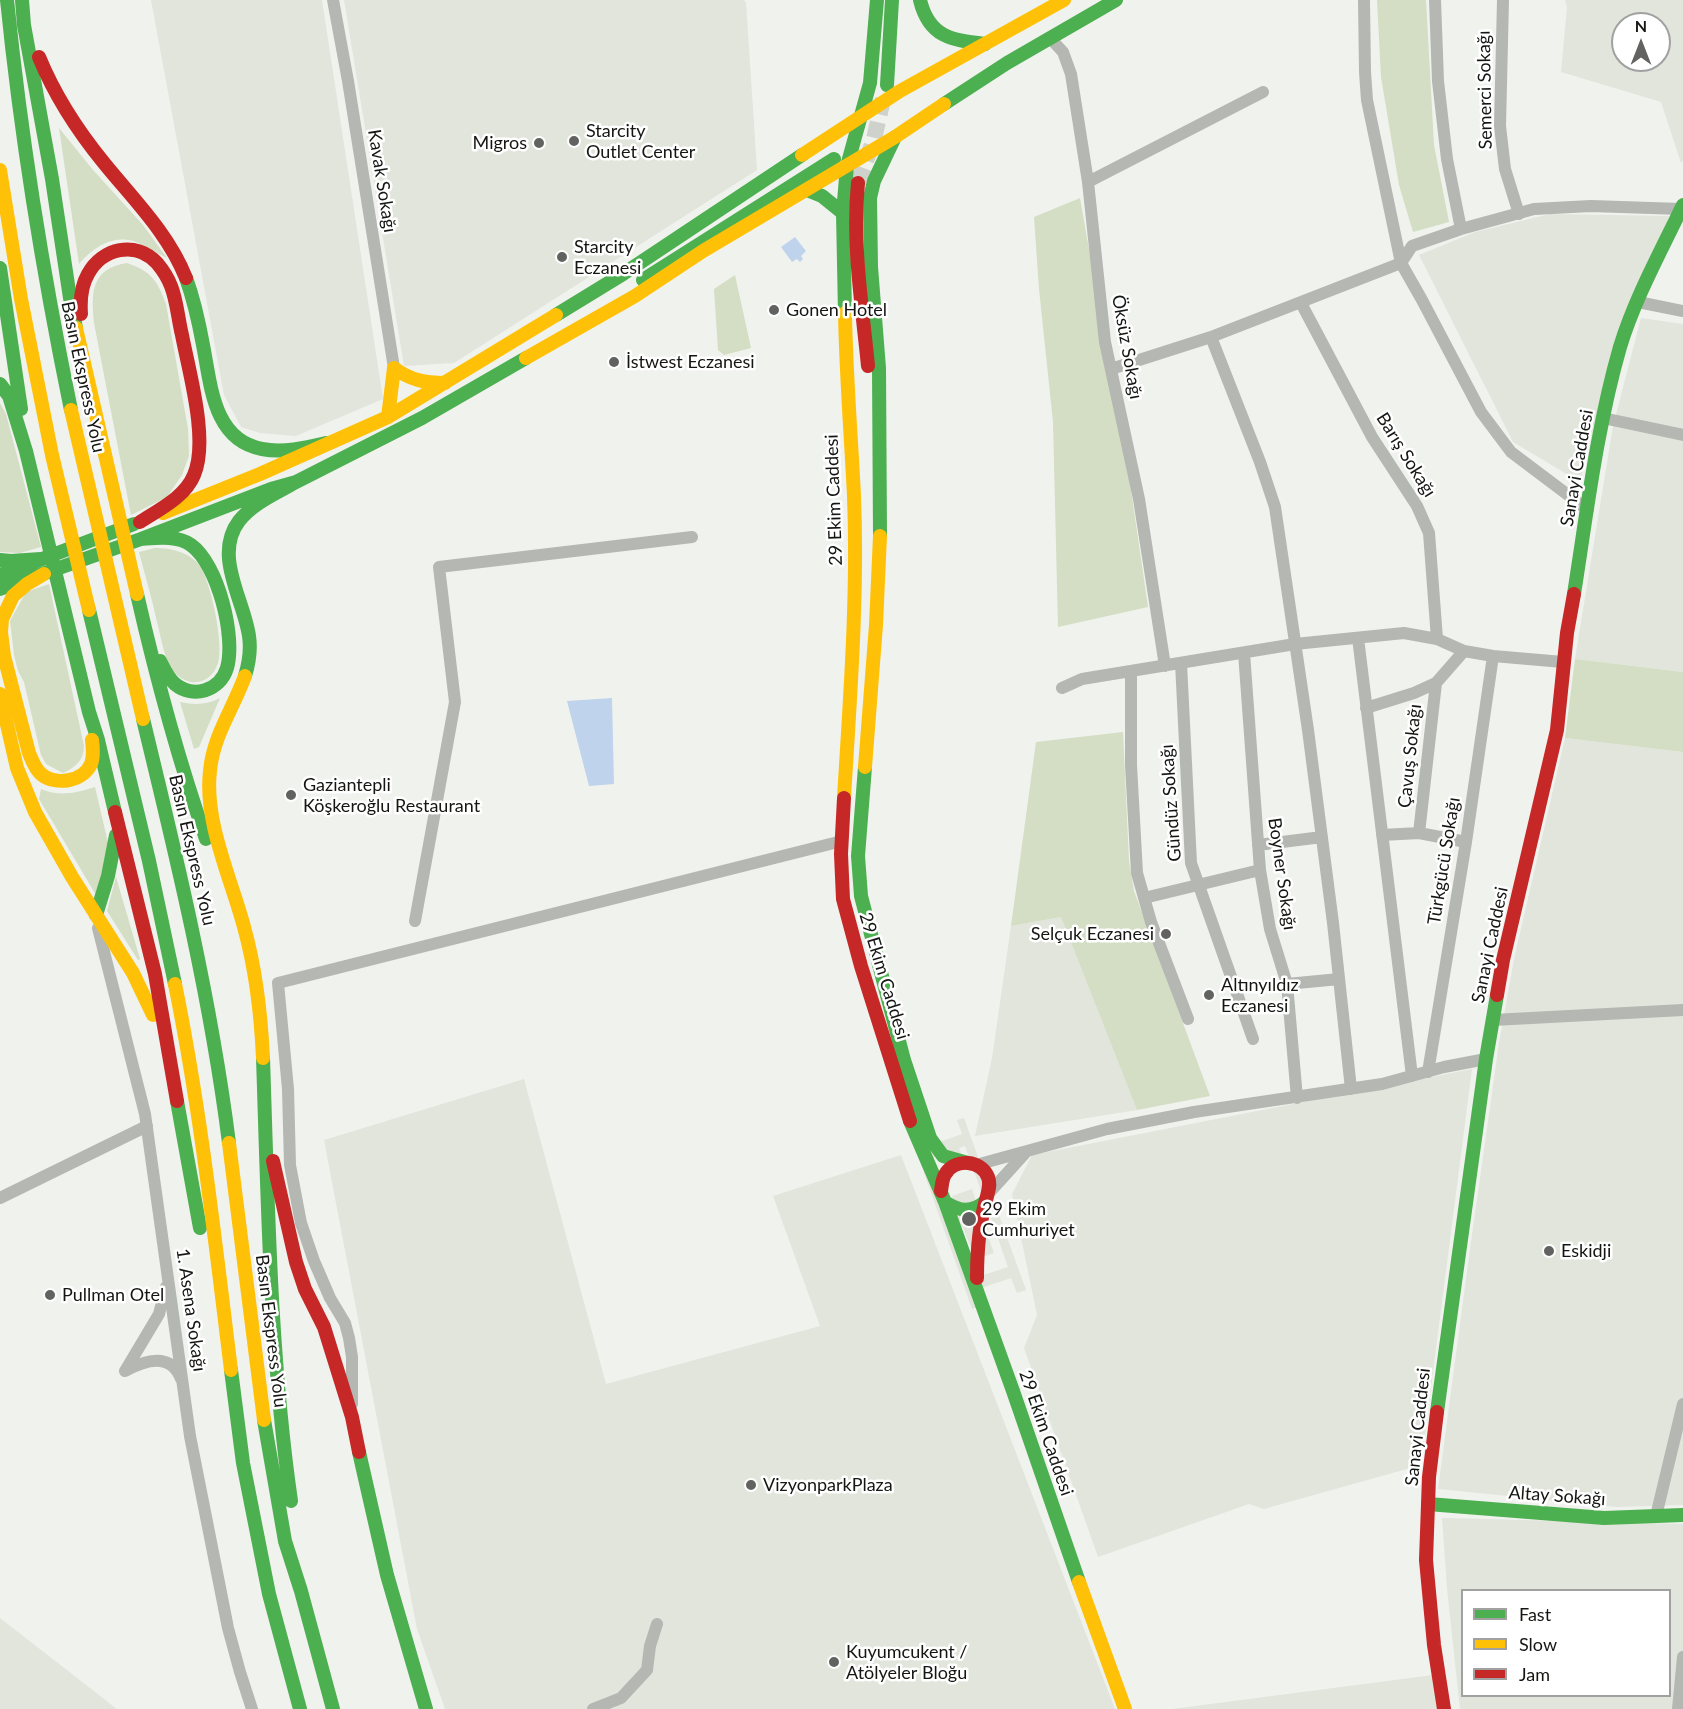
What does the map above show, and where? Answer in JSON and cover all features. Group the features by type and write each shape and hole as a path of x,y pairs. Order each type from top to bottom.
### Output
{"main road":[{"name":"Basın Ekspress Yolu","path":"7,0 13,62 33,206 58,347 95,518 207,998 228,1131 268,1446 286,1542 333,1709"},
{"path":"24,0 24,26 52,179 70,298 141,611 188,787 217,867 241,922"},
{"path":"24,0 38,54 54,93 88,142 160,230 182,267 196,311 213,400 224,423 240,440 255,447 273,451 296,451 326,443"},
{"name":"29 Ekim Caddesi","path":"877,0 870,83 847,166 843,213 846,372 854,497 854,634 842,841 843,900 902,1100 943,1197 1125,1709"},
{"path":"887,85 892,0"},
{"path":"920,0 921,13 928,24 940,33 956,40 986,44"},
{"path":"0,575 260,474 388,417 623,274 900,91 986,44 1052,4 1064,0"},
{"path":"299,1586 296,1532 278,1388 258,997 254,969 216,832 209,782 211,758 218,735 243,684 250,648 245,617 229,554 234,528 240,518 252,508 296,482 422,418 584,327 703,251 895,137 1006,63 1116,0"},
{"name":"29 Ekim Caddesi","path":"895,137 874,181 870,198 871,267 879,368 881,552 858,856 861,896 904,1060 930,1138 943,1156 972,1164"},
{"path":"584,327 627,292 669,263 834,159"},
{"path":"0,170 23,310 52,455 149,861 186,1039 207,1179 243,1463"},
{"path":"858,183 855,213 858,271 880,465"},
{"path":"807,190 828,199 843,213"},
{"name":"Sanayi Caddesi","path":"1444,1709 1434,1645 1426,1560 1429,1476 1486,1059 1503,960 1557,730 1563,662 1603,418 1621,345 1638,302 1682,207"},
{"path":"89,380 80,307 84,282 89,270 105,255 127,249 141,251 154,260 165,273 172,287 196,408 200,457 194,476 185,489 174,500 140,522"},
{"path":"0,278 26,451"},
{"path":"388,417 394,368"},
{"path":"394,368 407,378 422,383 446,383"},
{"path":"0,384 9,396 26,451 154,974 171,1061 224,1378 269,1594 300,1709"},
{"path":"0,589 141,539 271,489 296,482"},
{"path":"141,539 166,538 189,543 209,566 230,638 231,655 221,681 202,691 189,691 177,686 167,677 141,611"},
{"path":"0,560 41,559"},
{"path":"44,574 27,584 14,596 2,619 1,632 4,656 29,753 35,768 42,776 55,781 68,781 77,778 91,764 93,754 89,712"},
{"path":"0,694 12,750 30,801 70,874 126,958 145,994 173,1081"},
{"path":"96,915 114,854 117,825"},
{"path":"265,1122 296,1262 305,1289 324,1327 352,1418 387,1575 426,1709"},
{"path":"978,1294 977,1253 980,1220 987,1197 990,1185 983,1170 972,1164 960,1163 946,1172 943,1179 943,1197 959,1210 974,1210 987,1197"},
{"name":"Altay Sokağı","path":"1428,1504 1604,1518 1683,1515"}],"street":[{"name":"Kavak Sokağı","path":"333,0 394,368"},
{"path":"1364,0 1367,100 1401,263 1481,412 1511,452 1587,510"},
{"path":"1435,0 1438,81 1447,159 1461,229"},
{"name":"Semerci Sokağı","path":"1503,0 1500,126 1505,169 1519,214"},
{"name":"Öksüz Sokağı","path":"1050,38 1064,52 1071,74 1088,182 1105,342 1139,499 1165,666"},
{"path":"1088,182 1263,92"},
{"path":"1111,369 1211,337 1401,263 1412,246 1461,229 1534,209 1591,206 1682,207"},
{"path":"1638,302 1683,311"},
{"name":"Barış Sokağı","path":"1301,303 1372,437 1417,506 1429,532 1437,639"},
{"path":"1211,337 1260,462 1275,507 1322,837 1352,1089"},
{"path":"1603,418 1683,435"},
{"path":"415,921 455,702 439,567 692,537"},
{"path":"1062,688 1082,680 1295,644 1404,633 1437,639 1464,651 1563,662"},
{"path":"1358,638 1412,1076"},
{"path":"1366,708 1414,693 1436,683 1464,651"},
{"name":"Boyner Sokağı","path":"1244,653 1260,870 1270,929 1287,984 1297,1098"},
{"name":"Türkgücü Sokağı","path":"1428,1072 1466,842 1493,656"},
{"name":"Gündüz Sokağı","path":"1181,663 1191,863 1253,1039"},
{"path":"1131,671 1131,765 1137,873 1151,922 1188,1019"},
{"name":"Çavuş Sokağı","path":"1419,833 1436,683"},
{"path":"1382,835 1419,833 1466,842"},
{"path":"1258,845 1322,837"},
{"path":"352,1418 352,1357 349,1338 345,1323 330,1298 314,1261 301,1223 290,1165 288,1089 278,983 842,841"},
{"path":"1144,898 1260,870"},
{"name":"1. Asena Sokağı","path":"96,915 102,949 117,1000 147,1126 190,1436 228,1628 252,1709"},
{"path":"1287,984 1339,978"},
{"path":"1493,1020 1683,1010"},
{"path":"972,1164 1107,1129 1194,1112 1382,1084 1486,1059"},
{"path":"0,1198 147,1126"},
{"path":"987,1197 1027,1151"},
{"path":"168,1276 159,1314 125,1371 138,1364 158,1360 173,1366 183,1386"},
{"path":"1656,1516 1683,1404"},
{"path":"593,1709 621,1698 647,1670 650,1646 657,1624"},
{"path":"1678,1709 1683,1657"}],"shaded area":[{"path":"151,0 322,0 383,399 296,436 260,433 241,427 224,395"},
{"path":"344,0 744,0 746,2 757,170 454,363 404,366"},
{"path":"1565,0 1683,0 1683,160 1681,163 1661,102 1561,72 1567,7"},
{"path":"1550,214 1669,216 1599,408 1580,482 1513,442 1419,255 1475,232"},
{"path":"1641,318 1683,324 1683,672 1575,659 1613,426"},
{"path":"1565,738 1683,752 1683,1505 1617,1507 1438,1489 1499,1043 1514,959"},
{"path":"1061,917 1137,1110 975,1136 992,1058 1011,926"},
{"path":"1472,1069 1421,1465 1264,1509 1249,1504 1098,1557 1024,1348 1037,1315 1012,1194 1032,1155"},
{"path":"524,1079 606,1384 820,1326 773,1196 901,1155 1115,1709 445,1709 417,1629 324,1140"},
{"path":"964,1118 1026,1290 1017,1293 1011,1278 975,1290 980,1306 972,1309 911,1136 925,1147 962,1134 957,1120","holes":["965,1146 986,1205 978,1208 972,1189 952,1196 959,1214 929,1158 961,1153 959,1148","990,1216 1008,1267 971,1279 954,1230 963,1227 975,1259 994,1253 982,1219"]},
{"path":"1442,1518 1683,1524 1683,1709 1460,1709"},
{"path":"0,1618 117,1709 0,1709"},
{"path":"1433,1675 1438,1709 1172,1709"}],"green space":[{"path":"1377,0 1426,0 1434,145 1449,222 1413,232 1399,185 1381,77"},
{"path":"59,128 143,225 167,258 137,243 121,240 100,246 79,264"},
{"path":"1080,198 1130,483 1148,607 1058,627 1053,422 1034,217"},
{"path":"127,263 152,278 160,289 166,304 188,429 189,456 182,475 167,497 131,515 94,323 93,301 100,276 115,266"},
{"path":"735,275 751,348 724,355 718,350 714,289"},
{"path":"0,403 6,414 41,547 20,553 0,552"},
{"path":"155,548 173,550 191,557 204,574 218,628 219,654 214,671 202,681 188,681 175,673 162,645 139,552"},
{"path":"49,584 84,746 83,755 78,762 63,773 46,764 41,755 24,682 18,671 14,655 10,621 26,592"},
{"path":"1575,659 1683,672 1683,752 1565,738"},
{"path":"220,698 199,747 194,749 180,702 201,704"},
{"path":"1123,732 1129,861 1134,891 1210,1096 1137,1110 1061,917 1011,926 1036,742"},
{"path":"95,787 109,847 96,895 39,799 41,789 54,793 68,793"},
{"path":"116,877 140,959 138,960 107,911"}],"water":[{"path":"795,237 806,251 801,256 803,259 800,262 797,259 792,262 781,247"},
{"path":"612,698 614,784 589,786 567,701"}],"tunnel":[{"path":"858,183 874,139 884,95"}],"traffic: fast":[{"path":"7,0 34,206 71,410"},
{"path":"22,0 24,25 76,328"},
{"path":"845,313 843,213 847,166 870,83 877,0"},
{"path":"887,85 892,0"},
{"path":"920,0 929,22 943,34 962,41 985,44"},
{"path":"944,104 1007,63 1116,0"},
{"path":"880,536 879,368 871,267 870,198 874,181 895,137"},
{"path":"556,315 623,274 802,155"},
{"path":"643,280 834,159"},
{"path":"807,190 822,196 843,213"},
{"path":"1574,594 1599,438 1620,347 1641,293 1683,205"},
{"path":"0,268 21,409"},
{"path":"186,278 198,320 212,393 217,409 233,435 246,444 270,450 294,449 326,443"},
{"path":"0,589 141,539 271,489 296,482 422,418 526,358"},
{"path":"0,384 9,396 26,451 115,812"},
{"path":"245,676 250,641 229,563 232,534 239,521 251,509 296,482"},
{"path":"0,575 134,524"},
{"path":"141,539 173,538 191,545 201,554 217,584 227,620 229,638 227,668 223,676 212,687 198,692 182,689 170,679 160,661"},
{"path":"0,560 41,559"},
{"path":"137,594 168,718 206,839"},
{"path":"89,610 149,861 175,984"},
{"path":"143,719 203,983 229,1143"},
{"path":"865,767 858,856 861,896 904,1060 930,1138 943,1156 968,1163"},
{"path":"96,915 108,876 116,835"},
{"path":"1437,1412 1497,995"},
{"path":"263,1058 274,1335 291,1501"},
{"path":"177,1101 200,1228"},
{"path":"910,1121 945,1202 1079,1582"},
{"path":"945,1202 966,1210 976,1208 986,1201"},
{"path":"231,1370 243,1463 269,1594 300,1709"},
{"path":"264,1420 285,1541 333,1709"},
{"path":"359,1452 387,1575 426,1709"},
{"path":"1428,1504 1604,1518 1683,1515"}],"traffic: slow":[{"path":"802,155 900,91 1064,0"},
{"path":"526,358 635,296 703,251 895,137 944,104"},
{"path":"0,170 21,299 52,455 89,610"},
{"path":"844,798 855,571 854,496 845,313"},
{"path":"163,513 260,474 388,417 556,315"},
{"path":"76,328 137,594"},
{"path":"388,417 394,368 418,380 445,383"},
{"path":"71,410 143,719"},
{"path":"865,767 880,536"},
{"path":"44,574 13,596 2,619 4,656 29,753 41,774 54,780 68,780 82,775 91,764 92,740"},
{"path":"245,676 215,746 209,790 220,850 252,959 263,1058"},
{"path":"0,694 17,768 35,812 72,877 133,973 153,1015"},
{"path":"175,984 200,1128 231,1370"},
{"path":"229,1143 264,1420"},
{"path":"1079,1582 1125,1709"}],"traffic: jam":[{"path":"39,57 59,99 76,125 94,151 160,232 170,246 186,278"},
{"path":"858,183 857,252 868,366"},
{"path":"81,314 82,293 88,274 102,258 120,250 139,251 149,256 163,271 173,292 199,425 198,460 194,475 185,490 140,522"},
{"path":"1497,995 1503,960 1557,730 1567,633 1574,594"},
{"path":"844,798 841,854 843,899 861,966 910,1121"},
{"path":"115,812 155,974 177,1101"},
{"path":"273,1161 296,1262 305,1289 324,1327 352,1417 359,1452"},
{"path":"941,1191 942,1182 950,1168 962,1163 980,1167 988,1177 989,1188 979,1238 977,1278"},
{"path":"1437,1412 1429,1477 1426,1560 1434,1645 1444,1709"}],"place":[{"name":"Starcity Outlet Center","path":"574,141"},
{"name":"Migros","path":"539,143"},
{"name":"Starcity Eczanesi","path":"562,257"},
{"name":"Gonen Hotel","path":"774,310"},
{"name":"İstwest Eczanesi","path":"614,362"},
{"name":"Gaziantepli Köşkeroğlu Restaurant","path":"291,795"},
{"name":"Selçuk Eczanesi","path":"1166,934"},
{"name":"Altınyıldız Eczanesi","path":"1209,995"},
{"name":"29 Ekim Cumhuriyet","path":"969,1219"},
{"name":"Eskidji","path":"1549,1251"},
{"name":"Pullman Otel","path":"50,1295"},
{"name":"VizyonparkPlaza","path":"751,1485"},
{"name":"Kuyumcukent / Atölyeler Bloğu","path":"834,1662"}]}
